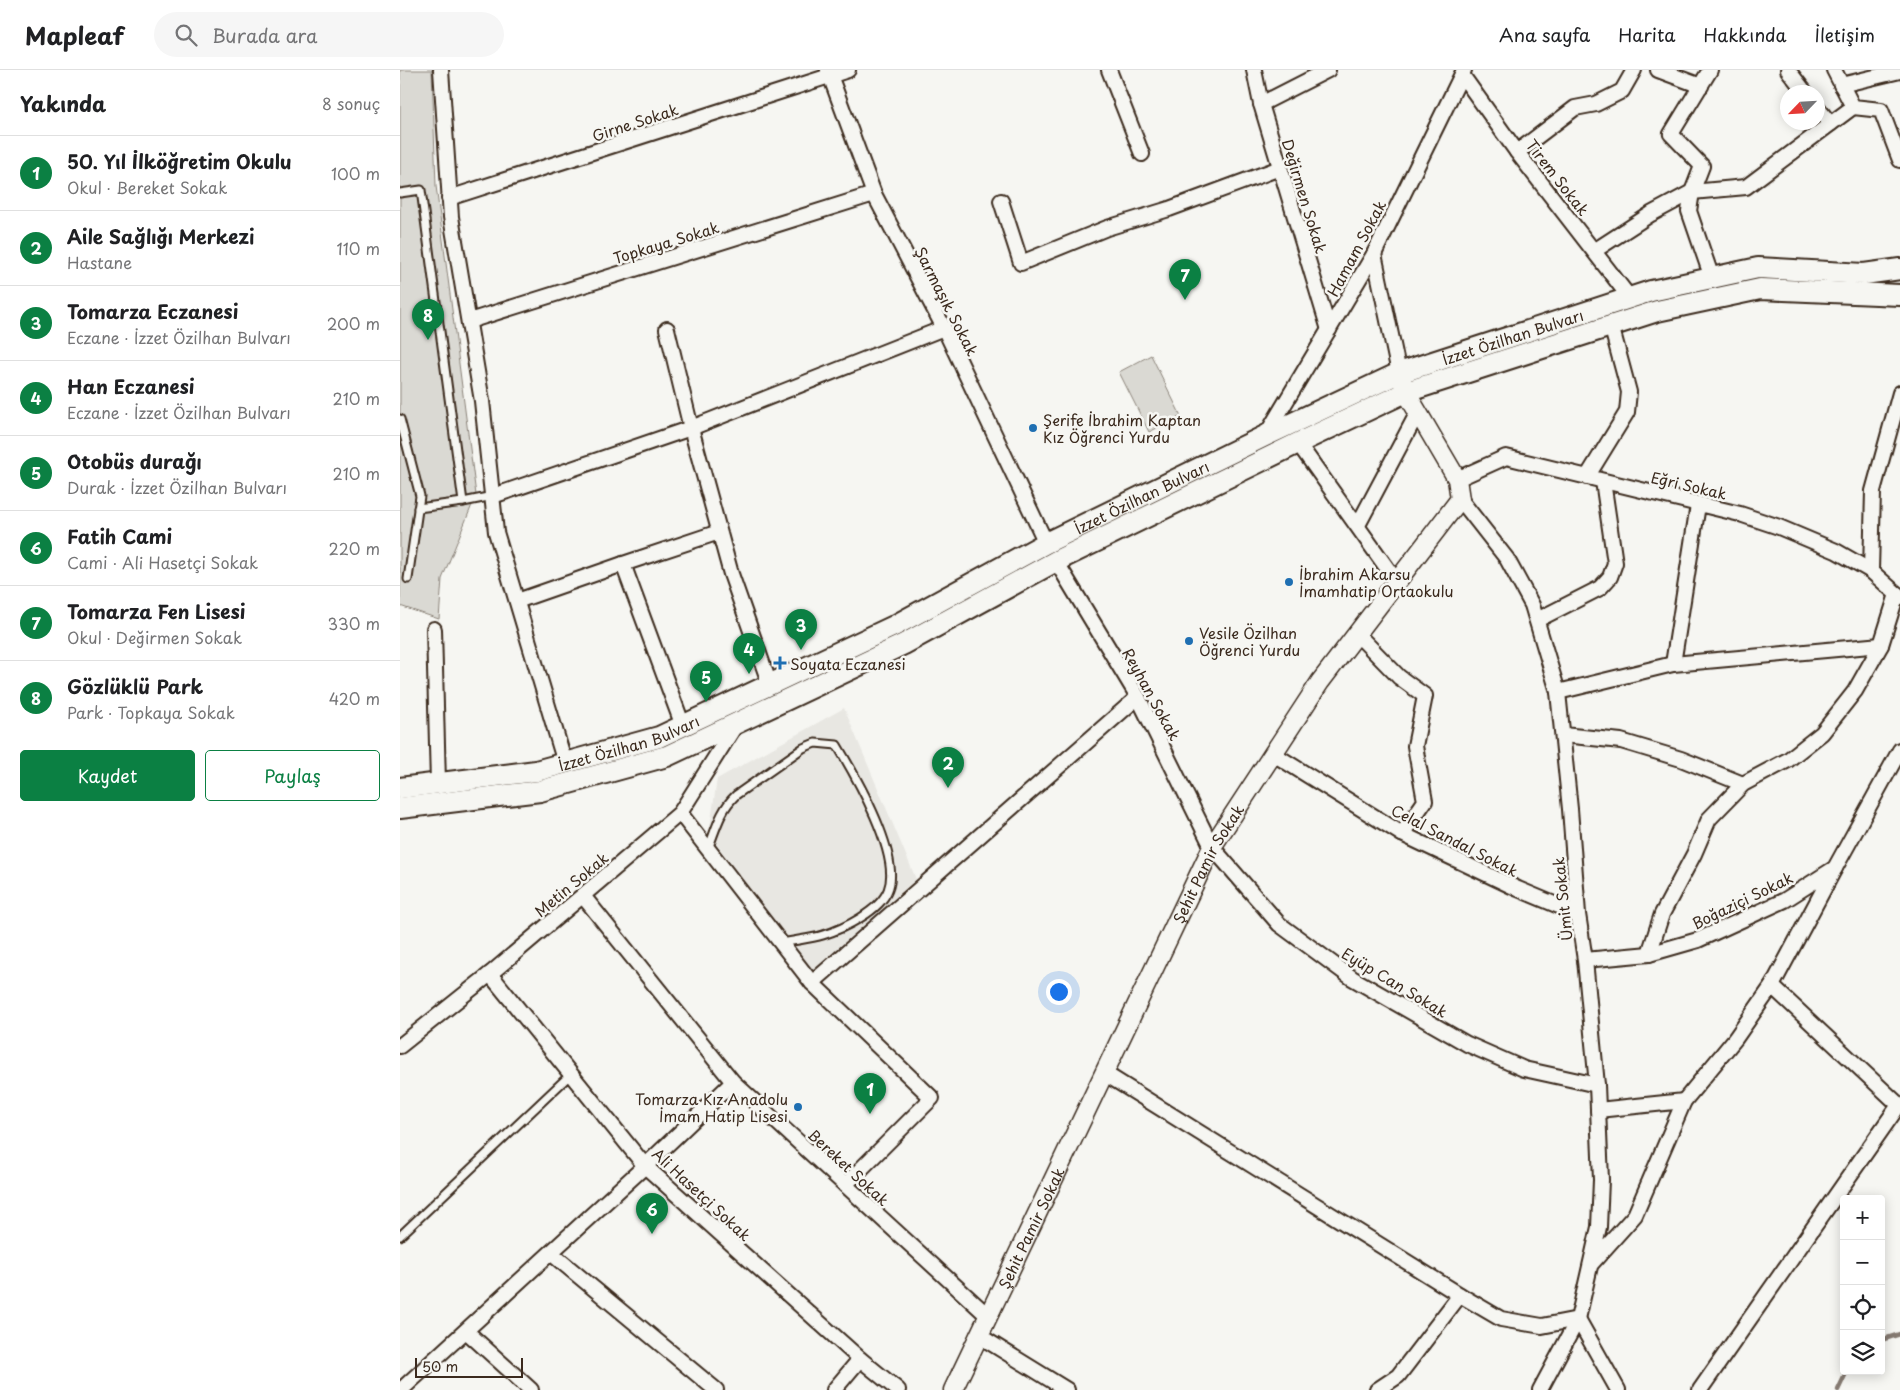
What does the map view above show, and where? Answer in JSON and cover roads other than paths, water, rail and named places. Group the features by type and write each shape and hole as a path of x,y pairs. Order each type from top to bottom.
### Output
{"main road":[{"name":"İzzet Özilhan Bulvarı","path":"400,788 536,770 660,737 894,626 1046,543 1399,373 1651,291 1758,268 1864,274 1900,269"},
{"name":"İzzet Özilhan Bulvarı","path":"400,808 540,791 667,756 904,644 1056,561 1406,392 1656,311 1760,289 1900,295"},
{"path":"1046,543 1056,561"}],"street":[{"path":"441,70 449,198 482,400 496,532 565,763"},
{"name":"Girne Sokak","path":"449,198 829,73 848,70"},
{"path":"1109,70 1142,154"},
{"name":"Değirmen Sokak","path":"1254,70 1260,104 1329,330"},
{"path":"1260,104 1328,70"},
{"path":"1517,152 1575,108 1596,104 1622,91 1634,70"},
{"path":"1658,70 1701,86"},
{"path":"1710,70 1671,134 1702,166 1692,192 1689,211 1712,278"},
{"path":"1788,70 1800,85"},
{"path":"1834,70 1853,107"},
{"path":"1841,85 1900,71"},
{"name":"Şarmaşık Sokak","path":"829,73 874,194 944,328 1046,543"},
{"name":"Tirem Sokak","path":"1463,73 1517,152 1630,298"},
{"name":"Hamam Sokak","path":"1266,436 1374,254 1463,73"},
{"path":"1594,250 1651,214 1692,192 1746,187 1853,107 1881,110 1900,160"},
{"path":"1825,117 1830,124"},
{"path":"1001,200 1021,263 1107,228 1169,209 1280,168"},
{"name":"Topkaya Sokak","path":"469,321 874,194"},
{"path":"1374,254 1399,373 1406,392 1457,479 1460,498"},
{"path":"1587,478 1627,412 1630,392 1611,326"},
{"path":"492,496 691,428 944,328"},
{"path":"667,329 691,428 731,574 770,685"},
{"path":"1871,571 1873,491 1898,409 1900,393"},
{"path":"1358,526 1418,412"},
{"path":"1298,443 1397,582"},
{"name":"Eğri Sokak","path":"1457,479 1506,457 1740,514 1779,527 1836,551 1871,571 1899,596"},
{"path":"1537,620 1600,588 1613,570 1615,555 1603,482"},
{"name":"Şehit Pamir Sokak","path":"952,1390 1212,847 1320,682 1460,498"},
{"name":"Ümit Sokak","path":"1460,498 1507,559 1532,605 1558,692 1578,914 1585,960 1597,1084 1602,1180 1599,1226 1578,1319 1540,1390"},
{"path":"1673,664 1698,504"},
{"path":"517,601 719,532"},
{"name":"Reyhan Sokak","path":"1056,561 1138,697 1212,847"},
{"path":"623,564 683,726"},
{"path":"1649,954 1662,914 1694,854 1708,819 1743,784 1788,760 1822,733 1855,691 1881,645 1899,596"},
{"path":"434,629 438,783"},
{"path":"1357,634 1399,677 1425,696 1416,746 1425,801 1402,834"},
{"path":"1558,692 1673,664 1881,645"},
{"path":"812,983 1138,697"},
{"name":"Metin Sokak","path":"400,1046 490,974 680,812 737,723"},
{"path":"1563,735 1621,741 1682,759 1743,784"},
{"name":"Boğaziçi Sokak","path":"1585,960 1649,954 1698,940 1786,900 1835,868 1900,750"},
{"name":"Celal Sandal Sokak","path":"1272,753 1402,834 1518,889 1578,914"},
{"path":"680,812 812,983 932,1098 845,1185"},
{"name":"Eyüp Can Sokak","path":"1212,847 1279,924 1352,978 1467,1044 1524,1068 1597,1084"},
{"path":"1590,1266 1635,1215 1684,1101 1735,1039 1772,986 1835,868"},
{"name":"Bereket Sokak","path":"583,896 733,1082 987,1315"},
{"name":"Ali Hasetçi Sokak","path":"490,974 645,1166 860,1359 898,1390"},
{"path":"1700,1390 1899,1105 1772,986"},
{"path":"1104,1073 1501,1319 1542,1326 1578,1319 1618,1390"},
{"path":"401,1390 645,1166 733,1082"},
{"path":"1598,1110 1684,1101"},
{"path":"551,1253 716,1390"},
{"path":"1377,1390 1398,1376 1460,1295"},
{"path":"466,1331 531,1390"},
{"path":"978,1335 1067,1390"},
{"path":"834,1390 860,1359"}],"lane":[{"path":"400,193 421,190 463,502"},
{"path":"400,419 420,496 408,579"},
{"path":"418,508 492,496"},
{"path":"708,849 721,815 727,804 736,796 803,748 815,742 836,745 860,785 880,832 891,865 892,877 888,892 879,904 863,917 823,935 782,943"},
{"path":"400,1236 571,1074"}],"waterway":[{"path":"1885,1339 1900,1334"},
{"path":"1838,1390 1845,1375"}],"place":[{"name":"Tomarza Fen Lisesi","path":"1185,300"},
{"name":"Gözlüklü Park","path":"428,340"},
{"name":"Şerife İbrahim Kaptan Kız Öğrenci Yurdu","path":"1033,428"},
{"name":"İbrahim Akarsu İmamhatip Ortaokulu","path":"1289,582"},
{"name":"Vesile Özilhan Öğrenci Yurdu","path":"1189,641"},
{"name":"Tomarza Eczanesi","path":"801,650"},
{"name":"Soyata Eczanesi","path":"780,663"},
{"name":"Han Eczanesi","path":"749,674"},
{"name":"Otobüs durağı","path":"706,702"},
{"name":"Aile Sağlığı Merkezi","path":"948,788"},
{"name":"Tomarza Kız Anadolu İmam Hatip Lisesi","path":"798,1107"},
{"name":"50. Yıl İlköğretim Okulu","path":"870,1114"},
{"name":"Fatih Cami","path":"652,1234"}]}
